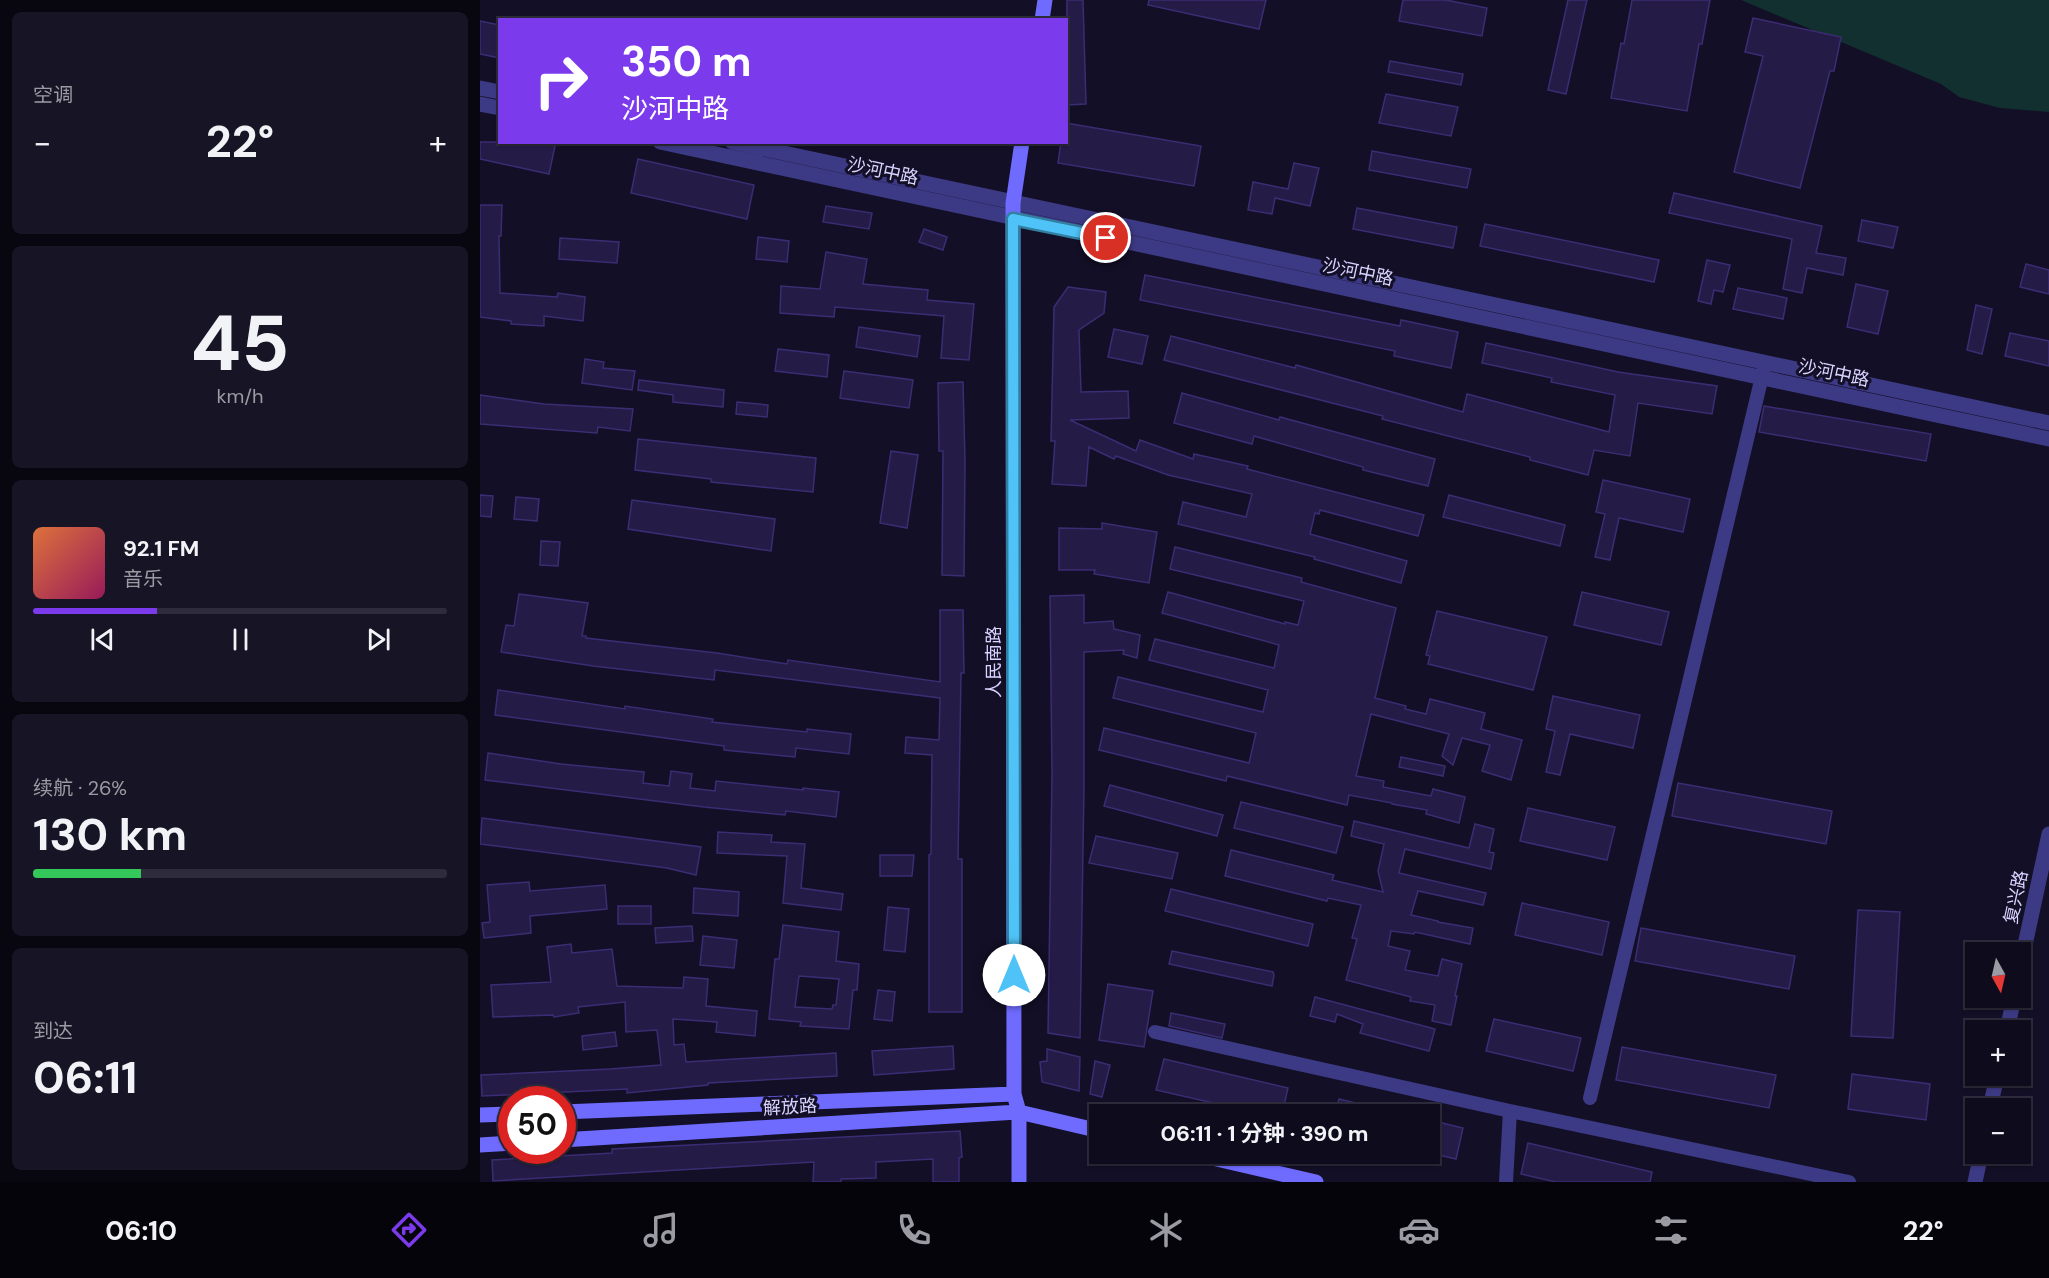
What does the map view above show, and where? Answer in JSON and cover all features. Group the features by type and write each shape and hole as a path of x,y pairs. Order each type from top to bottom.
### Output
{"main road":[{"path":"1042,18 1045,0"},
{"name":"人民南路","path":"1019,1182 1019,1112 1014,1094 1013,211 1022,144"},
{"name":"解放路","path":"576,1111 1014,1094"},
{"name":"解放路","path":"576,1139 1019,1112 1089,1128"},
{"path":"480,1115 498,1114"},
{"path":"480,1145 498,1144"},
{"path":"1238,1164 1316,1182"}],"street":[{"path":"480,88 498,92"},
{"path":"480,104 498,108"},
{"name":"沙河中路","path":"670,144 1013,211 1764,370 2049,423"},
{"name":"沙河中路","path":"740,144 1013,211"},
{"path":"1590,1098 1764,370"},
{"name":"沙河中路","path":"1764,370 2049,439"},
{"name":"复兴路","path":"2026,942 2049,834"},
{"path":"1155,1032 1510,1111 1849,1182"},
{"path":"1506,1182 1510,1111"},
{"path":"1975,1182 1979,1164"}],"green space":[{"path":"1741,0 2049,0 2049,112 2000,108 1959,97 1941,84"}],"building":[{"path":"1067,0 1083,0 1086,104 1068,105"},
{"path":"1149,0 1266,0 1259,29 1148,5"},
{"path":"1403,0 1446,0 1487,8 1482,36 1399,21"},
{"path":"1568,0 1587,0 1566,94 1548,90"},
{"path":"1632,0 1710,0 1702,44 1699,44 1687,111 1611,98"},
{"path":"1753,18 1841,37 1834,71 1830,71 1800,188 1734,172 1763,56 1745,52"},
{"path":"480,21 498,25 498,58 480,54"},
{"path":"1390,61 1463,74 1461,85 1388,72"},
{"path":"1386,94 1458,107 1451,136 1379,123"},
{"path":"1068,123 1201,146 1194,186 1058,163 1061,144 1068,144"},
{"path":"480,142 555,146 549,174 480,159"},
{"path":"1372,151 1471,169 1467,188 1369,170"},
{"path":"638,159 754,185 747,219 631,193"},
{"path":"1294,163 1319,168 1310,206 1275,198 1272,214 1248,210 1253,182 1288,189"},
{"path":"1674,193 1822,226 1816,253 1846,258 1843,275 1807,268 1802,293 1783,289 1792,239 1669,213"},
{"path":"480,205 502,205 501,236 499,236 500,293 557,297 558,293 585,297 583,321 544,316 544,326 511,324 511,321 480,317"},
{"path":"826,206 872,213 869,229 823,222"},
{"path":"1357,208 1457,227 1453,248 1353,229"},
{"path":"1862,220 1898,227 1893,248 1858,241"},
{"path":"1485,224 1659,260 1654,282 1480,246"},
{"path":"924,229 947,237 943,250 919,242"},
{"path":"758,237 789,241 787,262 756,259"},
{"path":"560,238 619,242 617,263 559,259"},
{"path":"826,252 867,259 863,284 928,290 927,300 974,304 969,360 941,358 944,316 835,307 834,317 780,313 781,286 820,289"},
{"path":"1707,260 1730,265 1723,292 1714,290 1711,304 1698,301"},
{"path":"2026,264 2049,270 2049,294 2020,287"},
{"path":"1145,275 1400,326 1401,320 1458,332 1451,368 1394,356 1395,351 1140,300"},
{"path":"1856,284 1888,291 1878,334 1847,327"},
{"path":"1068,287 1106,292 1104,313 1079,330 1081,392 1128,391 1129,418 1070,420 1136,451 1140,440 1193,459 1194,454 1248,466 1247,469 1424,515 1418,536 1320,510 1319,514 1315,513 1310,534 1407,561 1401,583 1314,559 1315,557 1178,524 1183,502 1246,517 1252,494 1168,475 1116,456 1114,459 1089,447 1086,486 1052,484 1055,441 1051,441 1054,307"},
{"path":"1738,288 1787,298 1783,319 1733,309"},
{"path":"1976,305 1992,309 1982,354 1967,350"},
{"path":"859,327 920,336 917,357 856,347"},
{"path":"1114,329 1148,336 1142,364 1108,357"},
{"path":"2010,333 2049,341 2049,366 2005,356"},
{"path":"1171,336 1295,368 1296,365 1463,412 1467,394 1609,432 1615,395 1551,382 1552,378 1482,363 1486,343 1618,372 1717,386 1712,414 1638,403 1630,456 1594,450 1588,475 1530,460 1530,457 1382,419 1383,416 1164,360"},
{"path":"778,349 829,355 827,377 775,371"},
{"path":"585,359 604,362 603,368 635,371 632,390 582,383"},
{"path":"844,371 913,380 909,408 840,398"},
{"path":"639,380 724,390 723,407 673,402 673,395 638,390"},
{"path":"963,382 964,576 942,575 943,451 939,451 938,383"},
{"path":"1182,393 1435,459 1428,486 1363,470 1363,467 1254,436 1252,444 1174,423"},
{"path":"480,395 544,404 633,409 630,431 598,427 597,433 480,424"},
{"path":"737,402 768,405 767,417 736,414"},
{"path":"1764,406 1931,434 1926,461 1759,432"},
{"path":"638,439 816,458 813,492 711,482 711,479 635,470"},
{"path":"891,451 918,455 907,528 880,523"},
{"path":"1603,480 1690,499 1683,532 1619,518 1610,560 1595,557 1605,514 1596,512"},
{"path":"480,495 493,496 491,517 480,516"},
{"path":"1449,495 1565,525 1560,546 1443,517"},
{"path":"516,497 539,499 537,521 514,519"},
{"path":"632,500 775,519 771,551 628,529"},
{"path":"1102,523 1157,532 1149,583 1094,574 1095,570 1059,570 1059,528 1102,529"},
{"path":"541,541 560,542 558,566 540,565"},
{"path":"1175,547 1302,578 1301,582 1396,608 1375,698 1426,714 1430,699 1485,713 1481,729 1522,740 1511,780 1482,771 1490,745 1462,738 1453,765 1442,756 1449,734 1371,714 1356,776 1384,781 1383,787 1431,796 1433,789 1465,797 1459,823 1426,814 1427,810 1349,795 1347,805 1227,776 1226,781 1099,750 1104,728 1249,763 1256,733 1113,698 1118,677 1263,712 1268,690 1149,660 1155,639 1274,668 1279,645 1162,613 1168,592 1285,624 1285,622 1298,625 1304,601 1170,569"},
{"path":"1582,592 1669,612 1661,645 1574,625"},
{"path":"519,594 588,603 582,636 586,638 717,653 787,664 788,660 940,682 940,610 963,610 964,673 961,673 958,859 962,859 962,1012 929,1012 929,855 931,854 932,755 905,753 906,737 939,740 940,698 715,670 714,680 593,666 501,652 506,625 514,626"},
{"path":"1084,595 1084,623 1113,621 1114,629 1140,635 1137,658 1123,654 1124,650 1084,652 1080,1038 1048,1033 1052,775 1050,596"},
{"path":"1437,611 1547,637 1533,690 1428,664 1430,656 1426,655"},
{"path":"498,690 625,709 625,706 713,719 712,722 851,734 849,754 796,748 795,757 724,750 724,746 495,715"},
{"path":"1553,696 1640,715 1633,748 1570,734 1560,775 1546,772 1555,731 1546,729"},
{"path":"488,753 561,764 644,772 643,783 669,786 671,771 692,774 690,788 715,791 716,781 839,792 836,817 786,811 785,815 704,807 485,780"},
{"path":"1401,757 1445,766 1443,776 1399,767"},
{"path":"1678,783 1832,811 1826,844 1672,816"},
{"path":"1110,785 1223,815 1217,836 1104,806"},
{"path":"1241,802 1343,827 1336,853 1234,828"},
{"path":"1528,808 1615,827 1607,860 1520,841"},
{"path":"482,818 701,847 696,875 667,868 480,844"},
{"path":"1354,821 1469,848 1475,824 1494,829 1489,852 1494,853 1491,869 1405,849 1399,873 1486,893 1483,905 1418,891 1411,915 1473,928 1470,944 1415,932 1414,934 1391,931 1388,946 1410,951 1405,970 1438,976 1442,959 1462,964 1451,1025 1432,1021 1435,1005 1410,1001 1411,997 1346,980 1357,939 1352,938 1361,905 1328,898 1327,901 1225,876 1231,850 1334,875 1332,880 1383,892 1378,871 1384,844 1351,836"},
{"path":"718,832 772,835 771,842 805,844 801,888 843,894 841,910 783,903 787,856 717,853"},
{"path":"1096,836 1178,853 1172,879 1089,863"},
{"path":"880,855 914,855 912,876 880,876"},
{"path":"529,882 530,891 605,885 607,909 530,916 531,933 484,938 482,923 490,922 487,885"},
{"path":"694,888 739,892 738,916 693,913"},
{"path":"1171,889 1313,924 1308,946 1165,911"},
{"path":"1522,903 1609,922 1602,955 1515,935"},
{"path":"618,906 651,906 651,924 618,924"},
{"path":"888,907 909,909 905,952 884,950"},
{"path":"1858,910 1900,912 1893,1038 1851,1036"},
{"path":"783,925 839,932 836,961 859,964 857,990 853,990 849,1029 800,1026 801,1022 769,1019 775,959 779,959","holes":["799,976 839,979 836,1005 833,1005 832,1009 795,1007"]},
{"path":"692,926 693,941 656,943 655,928"},
{"path":"1641,928 1795,956 1789,989 1635,961"},
{"path":"703,936 737,940 734,968 700,965"},
{"path":"571,944 572,953 612,949 617,986 683,988 684,977 708,979 706,1006 757,1011 755,1036 716,1032 717,1022 673,1019 674,1045 684,1044 686,1062 836,1053 837,1076 708,1083 708,1085 627,1093 627,1089 576,1091 576,1086 498,1086 498,1095 482,1096 481,1075 661,1065 657,1030 626,1032 625,1002 578,1007 579,1013 554,1017 553,1015 493,1017 491,985 551,982 547,947"},
{"path":"1172,951 1273,972 1272,986 1169,964"},
{"path":"1108,984 1153,991 1144,1047 1099,1040"},
{"path":"878,990 895,992 892,1021 874,1019"},
{"path":"1315,997 1435,1029 1429,1051 1360,1033 1363,1024 1337,1014 1335,1022 1310,1016"},
{"path":"1171,1013 1225,1024 1222,1038 1169,1026"},
{"path":"1494,1019 1581,1038 1573,1071 1486,1051"},
{"path":"615,1032 617,1046 583,1050 582,1036"},
{"path":"953,1046 954,1069 874,1075 872,1051"},
{"path":"1622,1047 1776,1075 1769,1108 1616,1080"},
{"path":"1047,1049 1080,1057 1079,1091 1042,1082 1040,1062 1047,1061"},
{"path":"1164,1059 1288,1088 1284,1104 1218,1104 1156,1090"},
{"path":"1095,1061 1110,1065 1102,1097 1090,1094"},
{"path":"1852,1074 1930,1084 1926,1120 1848,1109"},
{"path":"1339,1099 1360,1104 1338,1104"},
{"path":"1440,1122 1463,1128 1456,1159 1440,1155"},
{"path":"960,1131 962,1157 959,1158 959,1182 933,1182 933,1159 876,1162 876,1178 841,1179 841,1182 813,1182 814,1162 493,1181 492,1160 498,1160 498,1164 576,1164 576,1155 612,1153 612,1149"},
{"path":"1528,1143 1652,1172 1650,1182 1556,1182 1521,1174"}],"route":[{"path":"1014,975 1013,219 1106,238"}]}
